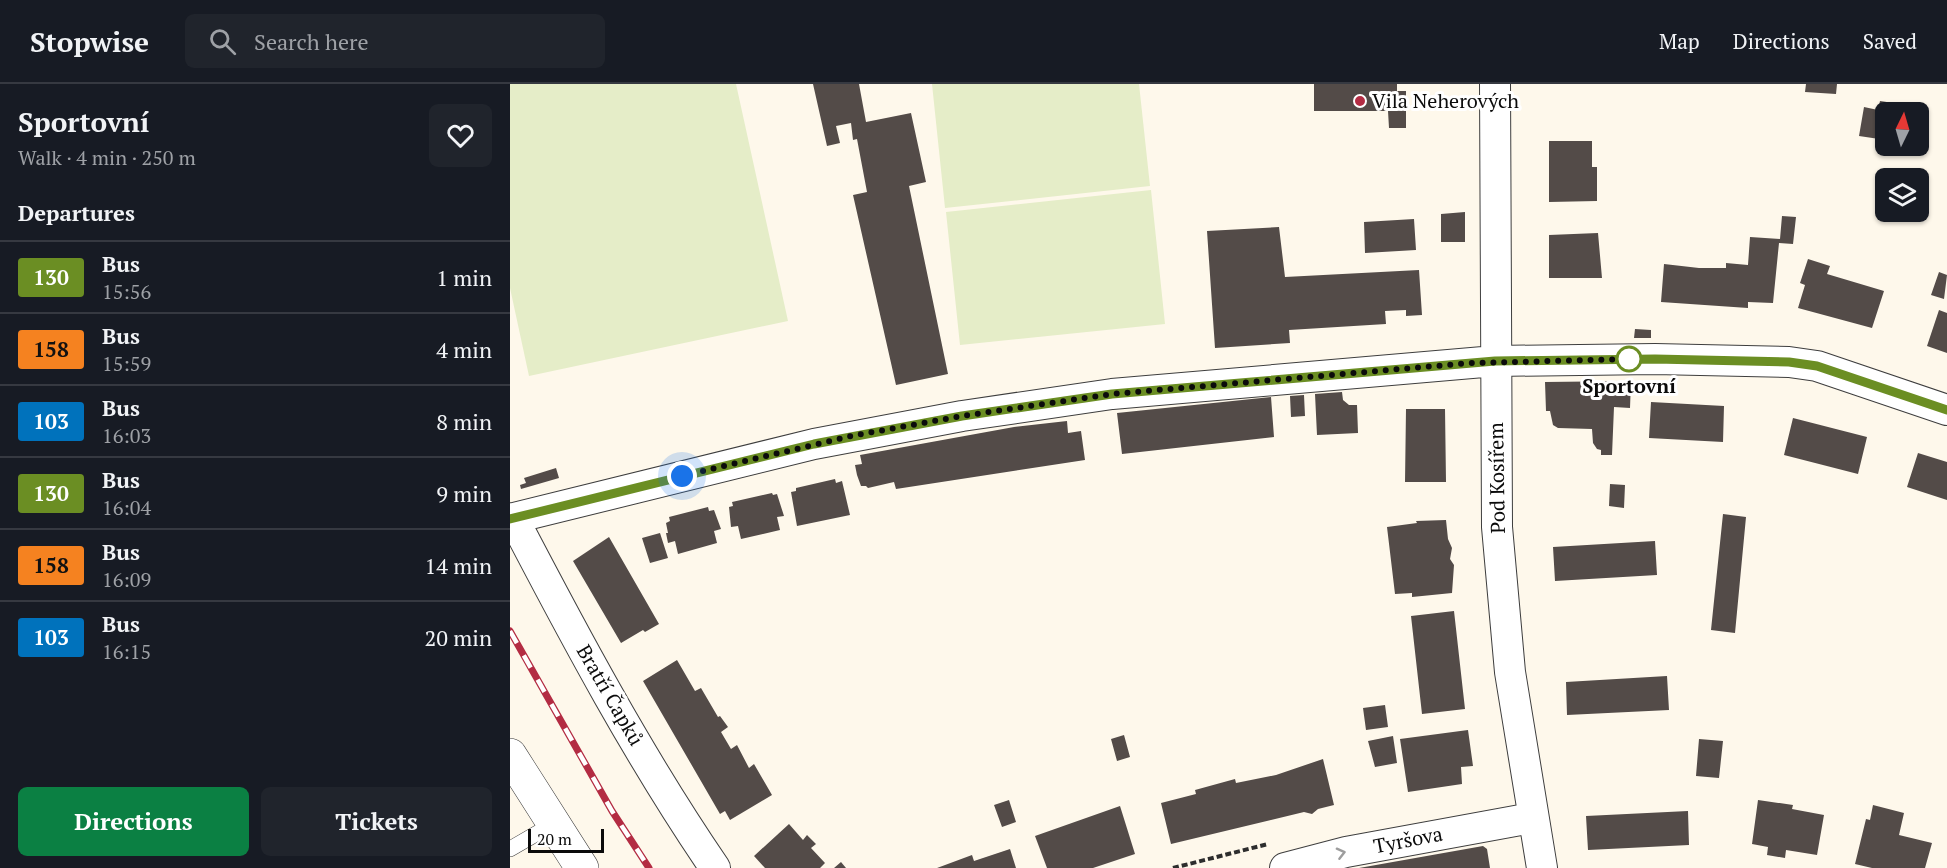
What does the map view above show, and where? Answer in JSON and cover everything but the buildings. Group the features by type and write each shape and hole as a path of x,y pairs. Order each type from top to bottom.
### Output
{"street":[{"name":"Pod Kosířem","path":"1495,84 1497,527 1510,672 1532,818 1542,868"},
{"path":"512,518 814,444 962,416 1112,394 1495,361 1655,359 1789,362 1817,366 1947,410"},
{"name":"Bratří Čapků","path":"512,518 606,691 690,832 715,868"},
{"path":"510,754 582,868"},
{"name":"Tyršova","path":"1279,856 1346,852 1532,818"}],"lane":[{"path":"510,849 553,824"}],"path":[{"path":"1173,868 1279,856"}],"green space":[{"path":"510,84 736,84 788,321 529,376 510,288"},
{"path":"932,84 1139,84 1150,186 945,208"},
{"path":"1151,190 1165,324 960,345 946,212"}],"railway":[{"path":"510,631 612,811 649,868"}],"bus line":[{"name":"130","path":"510,519 814,444 962,416 1112,394 1470,363 1573,359 1789,362 1817,366 1947,410"}],"place":[{"name":"Vila Neherových","path":"1360,101"},
{"name":"Sportovní","path":"1629,359"}],"route":[{"path":"682,476 851,436 962,416 1112,394 1470,363 1634,359 1629,359"}]}
